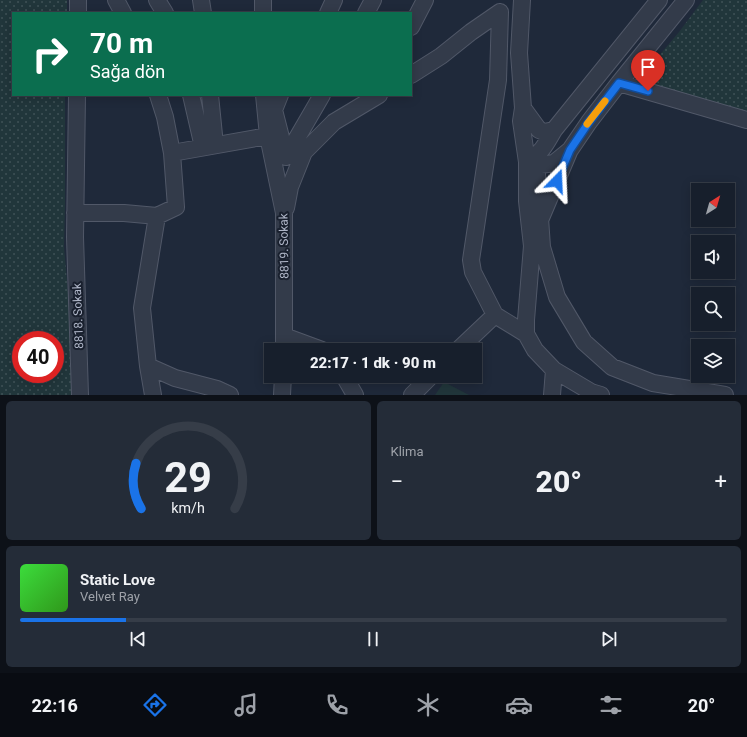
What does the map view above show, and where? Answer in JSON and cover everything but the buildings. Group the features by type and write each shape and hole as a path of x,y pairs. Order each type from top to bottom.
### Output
{"street":[{"path":"78,0 78,12"},
{"path":"116,0 122,12"},
{"path":"157,0 164,12"},
{"path":"201,0 202,12"},
{"path":"263,0 263,12"},
{"path":"328,12 334,0"},
{"path":"367,12 373,0"},
{"path":"412,24 425,0"},
{"path":"522,0 519,53 523,108 521,121 531,163 540,219 542,247 557,297 584,342 612,367 653,383 725,395"},
{"path":"526,334 532,246 527,201 531,163 541,151 554,130 659,0"},
{"path":"540,219 570,150 619,83 686,0"},
{"path":"501,6 512,29 519,53"},
{"path":"412,74 442,56 501,6"},
{"path":"501,6 498,80 471,260 473,272 495,315 526,334 535,350 554,370 591,392 601,395"},
{"path":"619,83 747,120"},
{"name":"8818. Sokak","path":"77,96 75,237 80,395"},
{"path":"75,213 124,213 157,216 176,207 172,153 165,117 158,96"},
{"path":"191,96 209,146"},
{"path":"209,146 210,96"},
{"name":"8819. Sokak","path":"264,96 269,143 284,213 284,343"},
{"path":"280,96 274,110 286,157"},
{"path":"286,157 321,96"},
{"path":"284,213 290,187 304,152 334,122 377,96"},
{"path":"523,108 539,130 544,132 554,130"},
{"path":"172,153 209,146 269,143 286,157"},
{"path":"531,163 554,163 570,150"},
{"path":"286,157 304,152"},
{"path":"153,395 148,366 142,308 157,216"},
{"path":"465,343 495,315"},
{"path":"148,366 175,378 217,389 230,395"},
{"path":"554,370 554,395"},
{"path":"282,395 283,383"},
{"path":"348,383 355,395"},
{"path":"412,395 424,383"}],"green space":[{"path":"0,0 67,0 67,12 12,12 12,96 65,96 64,247 72,337 74,395 0,395"},
{"path":"703,0 747,0 747,119 631,89 679,32"},
{"path":"443,383 446,383 469,395 435,395"}],"slow traffic":[{"path":"587,124 605,101"}],"route":[{"path":"557,181 570,150 619,83 648,91"}]}
